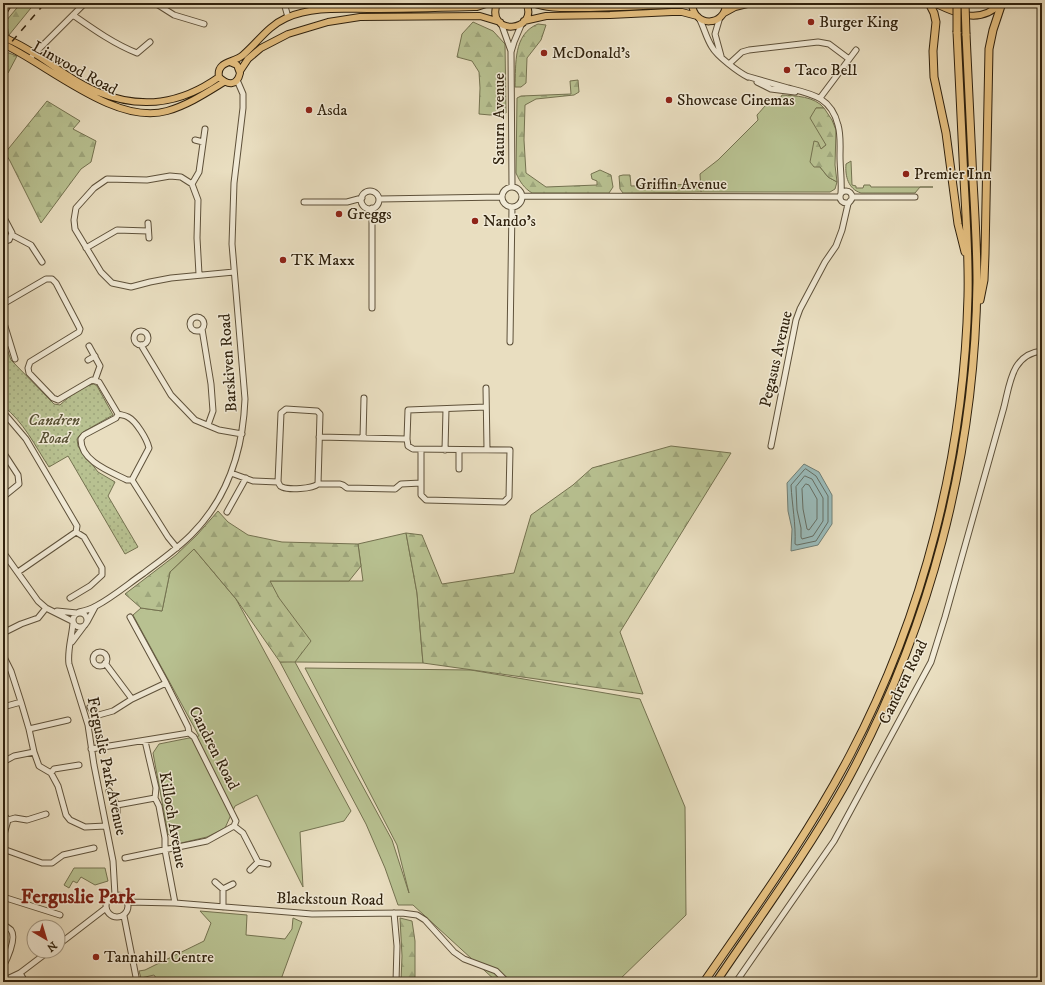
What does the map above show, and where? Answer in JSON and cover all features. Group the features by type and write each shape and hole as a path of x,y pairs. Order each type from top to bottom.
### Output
{"highway":[{"path":"929,3 934,13 936,22 933,51 934,77 945,128 958,224 968,265"},
{"path":"704,982 823,804 862,732 900,642 929,555 951,462 963,374 968,296 968,265 956,3"},
{"path":"965,3 976,254 976,325"},
{"path":"716,982 831,808 876,724 900,668 933,575 950,511 965,429 976,325 984,280 988,49 1002,3"}],"main road":[{"path":"489,3 477,7 466,8 325,9 298,14 288,17 273,26 242,56 222,65 219,69 219,77 224,82 230,84 237,80 240,70 248,59 261,48 288,34 328,22 360,17 480,16 509,27 515,27 523,22 546,16 682,12 710,21 715,20 735,7 751,3"},
{"path":"497,3 495,13 500,23"},
{"path":"523,22 528,11 526,3"},
{"path":"533,3 553,8 595,8 667,5 675,3"},
{"path":"692,3 693,10 698,17"},
{"path":"722,15 726,3"},
{"path":"934,3 961,15 975,16 989,12 1002,3"},
{"path":"3,13 7,5"},
{"name":"Linwood Road","path":"3,36 92,96 119,108 141,113 166,112 192,102 224,82"},
{"name":"Linwood Road","path":"3,44 32,56 97,92 142,103 183,97 204,88 219,77"},
{"path":"230,62 237,65 240,70"}],"street":[{"path":"32,56 85,3"},
{"path":"155,3 174,14 204,24"},
{"path":"284,3 288,17"},
{"path":"72,15 104,36 137,53 150,42"},
{"path":"722,15 715,34 722,57"},
{"path":"698,17 712,47 729,64 746,76 807,92 820,98 830,106 838,125 842,178 840,197 844,217"},
{"name":"Saturn Avenue","path":"512,186 511,52 523,22"},
{"name":"Saturn Avenue","path":"500,23 511,52"},
{"path":"729,64 742,52 749,50 818,42 829,44 849,59"},
{"path":"820,98 856,50"},
{"name":"Barskiven Road","path":"78,613 95,607 177,548 203,522 225,489 239,451 246,399 234,272 232,219 234,183 243,108 243,94 237,80"},
{"path":"192,184 199,172 205,129"},
{"path":"195,140 203,142"},
{"path":"199,274 197,238 198,200 192,184 181,177 170,176 148,180 107,179 94,188 76,208 74,220 75,229 100,272 112,283 131,288 150,282 199,274 234,272"},
{"path":"842,178 851,197"},
{"path":"512,186 520,190 523,196 520,204 512,207 505,204 502,197 505,189 512,186"},
{"path":"370,191 377,194 379,199 378,204 372,208 364,206 362,198 364,193 370,191"},
{"path":"840,197 846,191 851,197"},
{"name":"Griffin Avenue","path":"523,196 840,197"},
{"path":"379,199 502,197"},
{"path":"840,197 846,203 851,197"},
{"path":"851,197 915,197"},
{"name":"Pegasus Avenue","path":"771,446 796,320 800,309 825,262 836,246 851,197"},
{"path":"304,202 346,202 362,198"},
{"path":"510,342 512,207"},
{"path":"372,208 372,308"},
{"path":"3,216 12,235 31,245 42,262"},
{"path":"148,223 149,238"},
{"path":"86,248 117,230 148,231"},
{"path":"3,242 9,240 12,235"},
{"path":"30,257 36,254"},
{"path":"3,304 46,279 52,278 80,329 79,332 30,362 28,368 29,373 53,398 58,400 92,380 96,380"},
{"path":"3,320 14,359"},
{"path":"202,329 211,384 213,411 208,425"},
{"path":"3,345 10,343"},
{"path":"141,345 171,395 195,420 219,430 242,434"},
{"path":"89,346 100,366 96,380"},
{"name":"Candren Road","path":"736,982 834,841 931,662 946,617 1012,376 1017,364 1025,357 1034,352 1042,351"},
{"path":"88,360 95,356"},
{"path":"96,380 99,382 118,414 127,416 147,442 149,448 132,480"},
{"path":"486,388 487,450"},
{"path":"363,438 364,398"},
{"path":"421,450 420,495 426,500 504,502 509,497 510,450 421,450 413,449 408,446 408,410 486,408"},
{"path":"318,484 320,414 317,411 286,409 281,413 278,482 280,486 284,488 308,488 318,484 340,484 347,488 372,490 395,489 402,484 421,483"},
{"path":"445,450 446,409"},
{"path":"3,412 26,439 77,526 76,532 18,572"},
{"path":"118,414 116,418 84,435 81,439 81,444 90,459 95,464 127,480 132,480"},
{"path":"319,436 407,439"},
{"path":"459,450 459,469"},
{"path":"3,452 18,476 19,484 3,497"},
{"path":"231,473 253,481 278,482"},
{"path":"227,512 246,478"},
{"path":"132,480 168,537 177,548"},
{"path":"70,598 90,586 102,575 102,568 84,537 76,532"},
{"path":"3,552 38,601 46,608 54,611 79,627 86,623 85,615 54,611"},
{"name":"Barskiven Road","path":"86,623 95,607"},
{"path":"3,633 38,618 46,608"},
{"path":"73,622 73,616 78,613"},
{"name":"Candren Road","path":"130,618 137,628 166,683 188,727 189,733 194,737 236,821 234,826"},
{"name":"Ferguslie Park Avenue","path":"73,622 71,644 68,654 69,664 85,714 113,861 115,895"},
{"name":"Ferguslie Park Avenue","path":"71,644 86,623"},
{"path":"137,628 143,624"},
{"path":"3,655 11,671 30,729 34,752 39,766 51,773 58,786 66,815 70,820 85,827 106,826"},
{"path":"105,663 132,699"},
{"path":"95,716 113,711 132,699 166,683"},
{"path":"3,707 21,702"},
{"path":"90,707 95,716 94,723"},
{"path":"30,729 68,720"},
{"path":"91,749 189,733"},
{"name":"Killoch Avenue","path":"145,741 156,788 155,798 159,806 175,904"},
{"path":"3,762 14,756 34,752"},
{"path":"51,773 54,769 79,765"},
{"path":"110,791 117,805 117,817"},
{"path":"117,805 155,798"},
{"path":"3,814 8,820"},
{"path":"8,820 15,818 27,820 46,814"},
{"path":"3,838 8,820"},
{"path":"125,858 207,841 234,826 243,833 258,862"},
{"path":"3,849 42,863 52,863 63,855 94,848"},
{"path":"258,862 268,864"},
{"path":"250,870 258,862"},
{"path":"215,882 223,889 223,907"},
{"path":"223,889 234,884"},
{"path":"124,916 117,917 110,914 106,908 107,900 110,897 115,895 123,896 128,902 128,909 124,916 137,982"},
{"path":"3,897 60,915"},
{"name":"Blackstoun Road","path":"128,902 312,914 394,913 417,915 425,920 454,952 464,959 496,971 507,982"},
{"path":"66,938 106,908"},
{"path":"394,913 397,946 396,982"},
{"path":"3,924 11,930 13,937 9,955 3,967"},
{"path":"3,981 20,974 39,959"},
{"path":"20,974 25,982"}],"green space":[{"path":"21,3 35,3 9,35 6,21"},
{"path":"473,22 493,31 505,44 506,113 490,115 479,114 479,72 472,61 457,57 462,34"},
{"path":"538,24 546,25 541,40 527,58 526,83 521,87 515,87 516,60 520,42 530,29"},
{"path":"6,52 17,56 8,73 3,75 3,56"},
{"path":"578,80 579,92 574,95 536,99 525,105 524,140 526,173 546,187 597,185 597,181 592,179 591,174 600,170 611,175 613,187 609,193 532,193 522,184 516,173 517,98 521,96 571,94 570,81"},
{"path":"782,95 799,96 810,99 820,104 824,108 816,108 826,145 821,149 820,167 828,177 837,182 835,189 830,192 701,192 700,174 718,160 758,120 757,115 768,103 777,97 781,97"},
{"path":"47,101 80,121 73,129 96,141 91,162 81,169 41,223 5,153"},
{"path":"816,108 824,108 832,120 836,130 835,165 837,182 828,177 820,167 814,167 810,162 814,141 818,142 821,149 826,145 810,118"},
{"path":"851,161 852,185 856,186 856,188 863,188 864,185 870,185 871,187 920,187 915,193 861,193 853,188 848,182 846,164"},
{"path":"630,175 631,186 700,184 701,192 623,193 620,189 619,176"},
{"name":"Candren Road","path":"6,346 11,360 54,404 60,405 80,389 89,385 94,384 97,386 113,415 83,432 77,439 78,446 98,472 115,482 108,496 138,547 125,554 68,456 49,467 17,419 3,406 3,348"},
{"path":"671,446 731,453 620,632 643,694 423,663 417,593 406,533 422,535 442,584 514,573 531,515 573,485 592,468"},
{"path":"218,511 228,522 248,535 282,542 358,544 361,566 349,581 270,581 279,598 311,641 295,662 280,662 236,599 194,549 170,572 162,611 141,608 125,594 176,555 197,535"},
{"path":"406,533 417,593 423,663 295,662 392,840 409,893 397,845 305,668 471,670 640,699 685,807 686,915 617,982 497,982 413,905 398,905 385,868 366,824 280,662 295,661 270,581 363,581 358,544"},
{"path":"194,549 236,599 351,811 344,821 300,832 303,887 257,795 235,806 225,828 207,837 181,843 168,834 153,753 159,744 199,736 133,615 141,608 162,611 170,572"},
{"path":"74,868 105,868 108,881 95,885 81,877 77,883 73,881 69,888 64,885"},
{"path":"200,911 247,915 246,935 285,939 292,929 293,918 302,922 280,982 159,982 154,975 141,978 139,971 145,970 204,941 211,923"},
{"path":"400,918 412,921 415,941 415,982 401,982 402,956"}],"water":[{"path":"804,464 819,472 832,495 832,524 818,545 791,551 792,529 788,511 787,483"}],"railway":[{"path":"3,52 45,3"}],"place":[{"name":"Burger King","path":"811,22"},
{"name":"McDonald's","path":"544,53"},
{"name":"Taco Bell","path":"787,70"},
{"name":"Showcase Cinemas","path":"669,100"},
{"name":"Asda","path":"309,110"},
{"name":"Premier Inn","path":"906,174"},
{"name":"Greggs","path":"339,214"},
{"name":"Nando's","path":"475,221"},
{"name":"TK Maxx","path":"283,260"},
{"name":"Tannahill Centre","path":"96,957"}],"district":[{"name":"Ferguslie Park","path":"78,897"}]}
